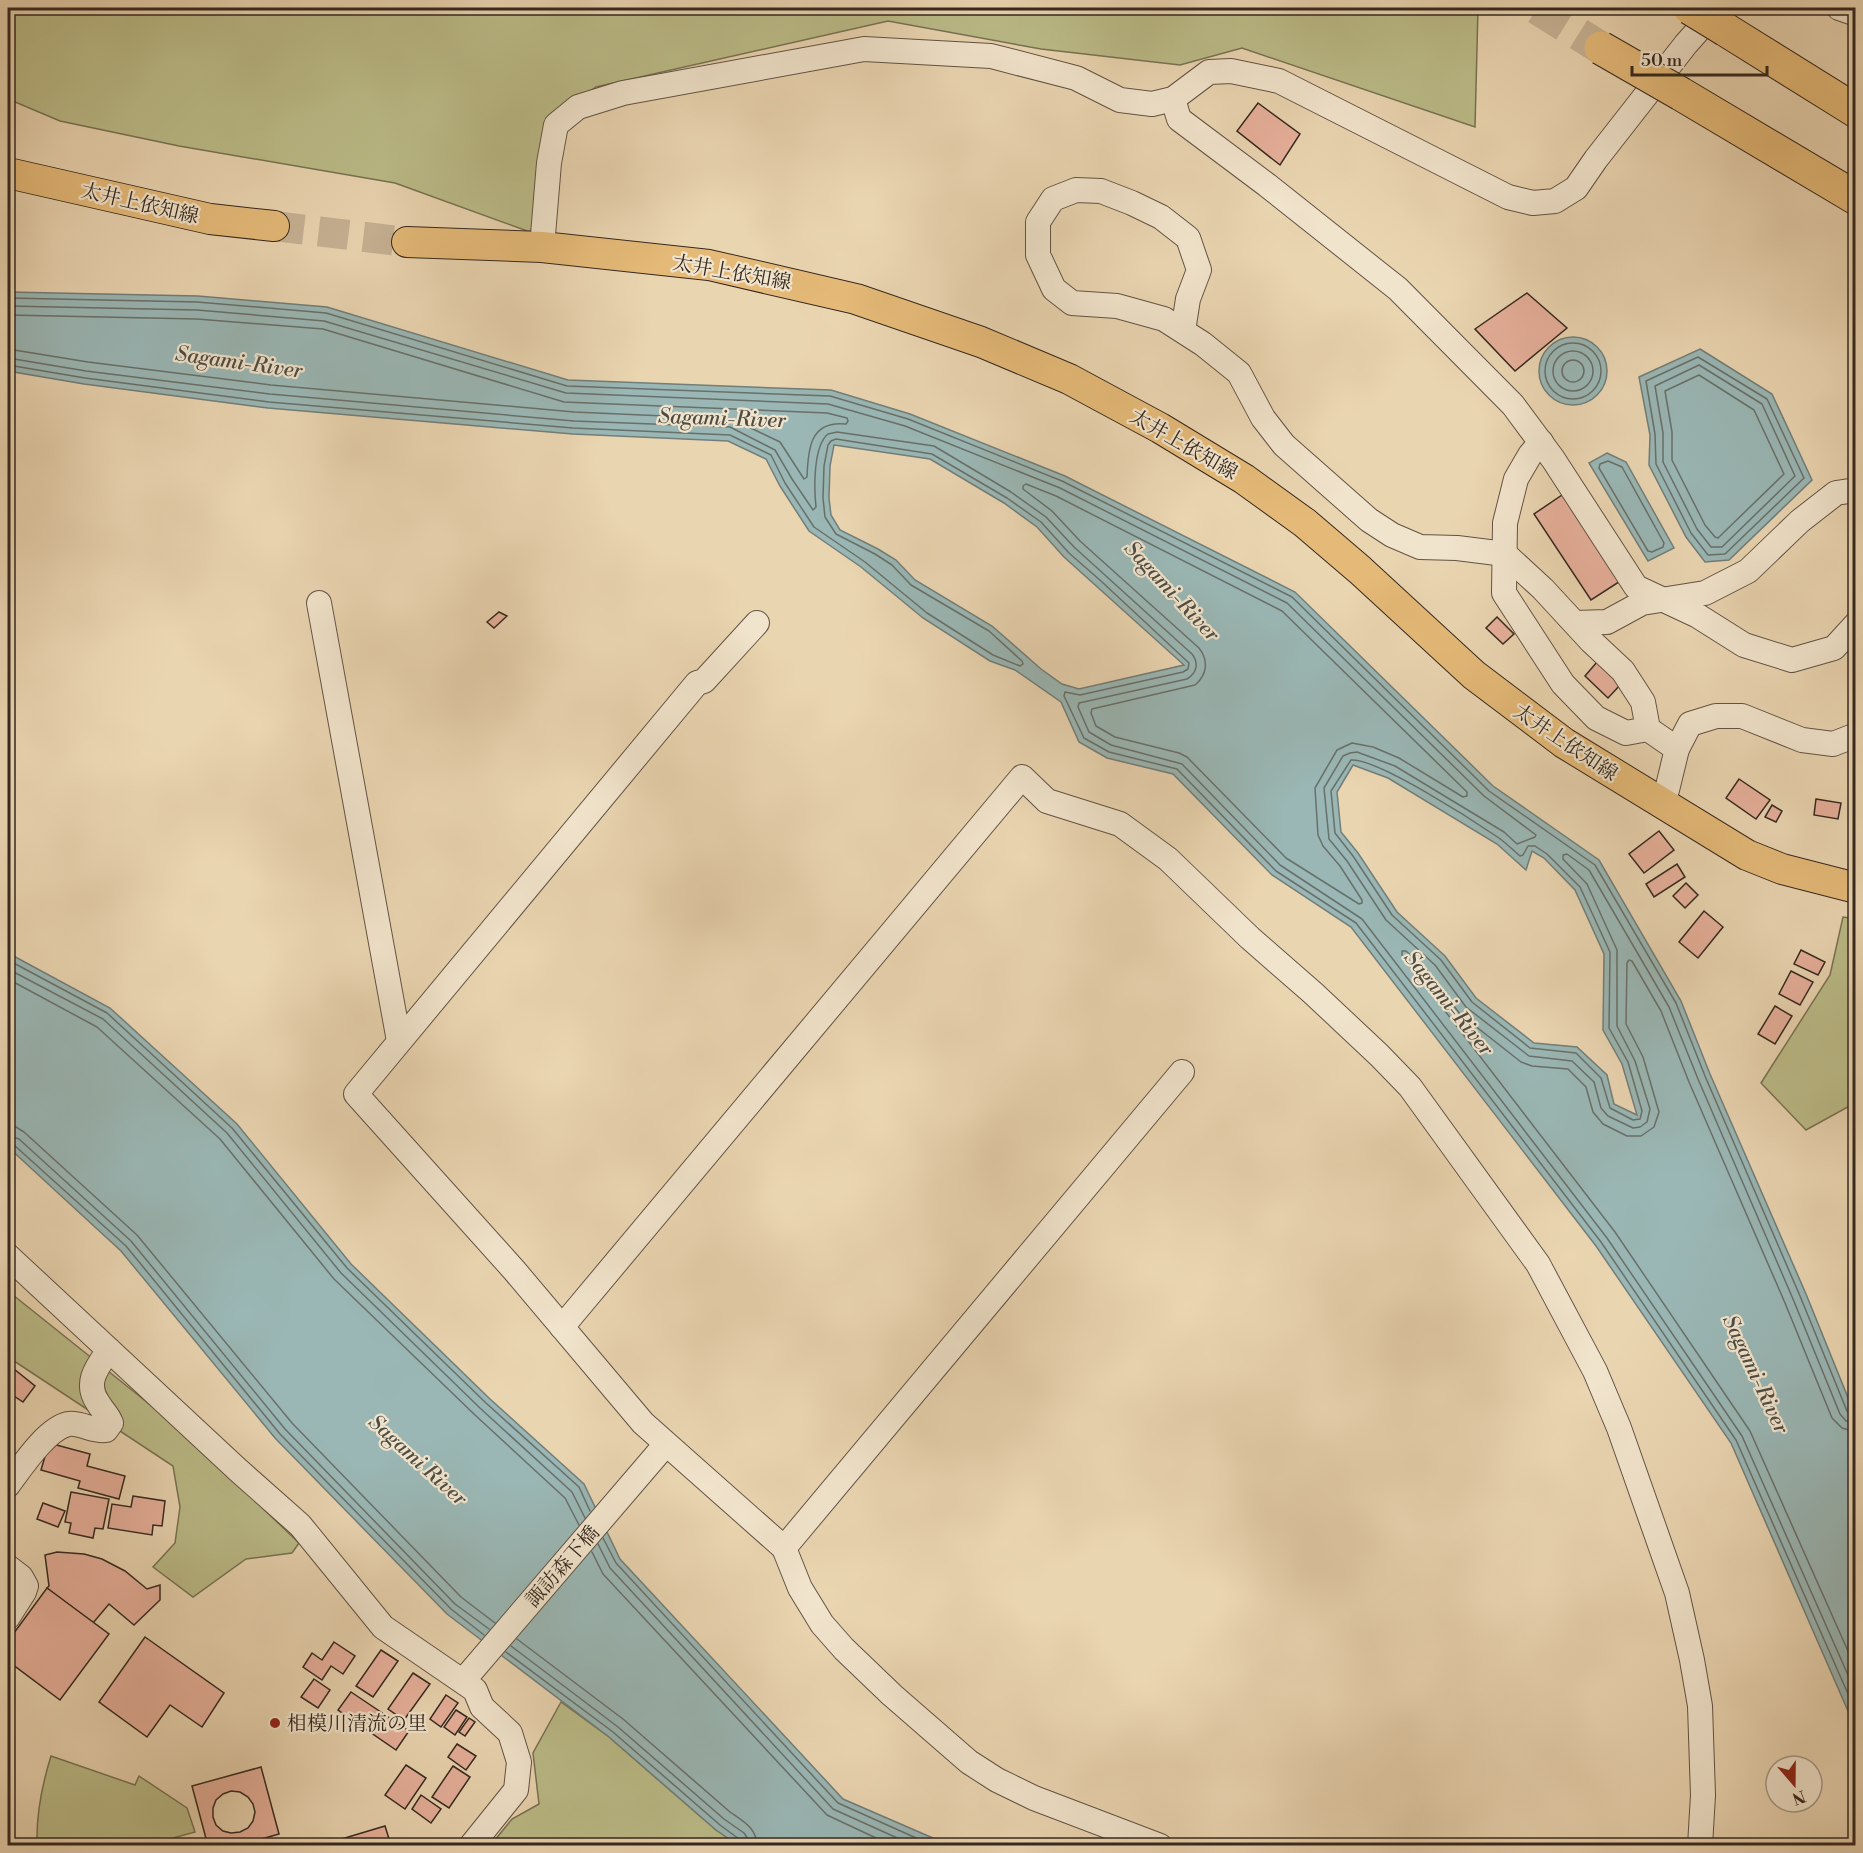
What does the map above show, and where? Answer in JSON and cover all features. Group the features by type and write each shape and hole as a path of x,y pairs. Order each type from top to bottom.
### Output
{"highway":[{"path":"1690,8 1722,19 1856,111"},
{"path":"1601,48 1856,198"}],"main road":[{"name":"太井上依知線","path":"8,173 210,219 274,226"},
{"name":"太井上依知線","path":"407,242 542,247 709,264 856,299 981,342 1069,379 1160,428 1244,479 1305,523 1360,570 1474,675 1516,709 1564,743 1747,855 1782,869 1856,888"}],"street":[{"path":"1839,8 1856,14"},
{"path":"542,247 549,163 556,125 578,107 622,93 864,49 991,56 1076,78 1120,100 1152,104 1173,99 1209,72 1231,71 1279,81 1508,197 1533,203 1555,201 1576,188 1686,44 1722,19"},
{"path":"1173,99 1179,119 1267,185 1398,289 1514,405 1612,547 1636,587 1698,616 1744,645 1792,660 1834,648 1856,624"},
{"path":"1183,331 1188,299 1199,270 1188,238 1161,217 1101,191 1076,190 1053,199 1038,222 1038,255 1054,289 1072,303 1118,306 1164,319 1183,331 1239,373 1263,418 1284,445 1369,520 1392,535 1419,547 1457,548 1505,554 1543,589 1623,671 1643,702 1648,729"},
{"path":"1541,442 1530,454 1516,479 1505,524 1504,593 1563,684 1596,718 1626,733 1648,729 1677,749"},
{"path":"1575,623 1607,622 1642,603 1660,598 1705,593 1748,570 1800,521 1836,493 1856,490"},
{"path":"319,603 399,1041"},
{"path":"757,623 704,681 697,683 356,1094 514,1270 635,1414 661,1451 784,1548 800,1588 822,1624 844,1649 892,1695 969,1762 997,1780 1034,1798 1160,1845"},
{"path":"1659,802 1667,790 1677,749 1690,724 1716,716 1742,716 1802,740 1833,744 1856,735"},
{"path":"562,1327 1022,777 1047,801 1120,825 1168,859 1250,938 1379,1055 1410,1087 1538,1264 1595,1371 1619,1428 1677,1593 1700,1706 1703,1795 1700,1845"},
{"path":"784,1548 1182,1072"},
{"path":"8,1256 300,1525 383,1627 469,1682 482,1707 510,1733 519,1762 516,1790 471,1845"},
{"path":"8,1485 36,1450 58,1429 69,1424 98,1431 106,1430 111,1423 108,1414 92,1393 91,1382 95,1370 109,1350"},
{"name":"諏訪森下橋","path":"469,1682 661,1451"},
{"path":"8,1567 21,1577 26,1586 8,1617"}],"green space":[{"path":"8,8 1478,8 1475,127 1242,48 1180,65 1041,49 888,21 596,87 549,120 534,224 530,232 395,183 179,146 60,121 8,99"},
{"path":"1843,917 1855,919 1855,1103 1806,1130 1761,1083 1830,975"},
{"path":"8,1291 178,1427 299,1543 292,1553 246,1559 193,1597 153,1567 175,1543 180,1507 173,1466 8,1357"},
{"path":"561,1702 609,1737 716,1830 738,1845 490,1846 512,1819 539,1804 533,1753"},
{"path":"51,1756 135,1785 139,1776 187,1808 195,1832 148,1845 37,1845 40,1800"}],"water":[{"name":"Sagami-River","path":"8,292 198,296 327,307 568,380 831,390 910,414 1065,476 1295,592 1493,786 1599,860 1681,1001 1855,1415 1855,1727 1731,1443 1596,1246 1351,927 1272,875 1173,774 1107,758 1079,742 1061,702 1015,670 990,661 923,618 861,567 809,531 780,486 766,459 728,441 573,434 268,408 84,384 8,371","holes":["834,445 930,459 1004,503 1037,527 1064,557 1184,665 1079,689 1062,684 1041,669 992,626 915,580 896,560 840,530 831,515 829,498 830,466","1353,765 1388,778 1497,844 1526,870 1532,851 1544,858 1575,890 1604,954 1603,1030 1622,1064 1637,1115 1614,1104 1607,1075 1577,1047 1534,1043 1476,998 1445,956 1397,912 1358,853 1341,832 1337,792"]},
{"path":"1573,337 1586,340 1597,347 1604,358 1607,371 1604,384 1597,395 1586,402 1573,405 1560,402 1549,395 1542,384 1539,371 1542,358 1549,347 1560,340"},
{"path":"1700,349 1772,394 1812,480 1729,560 1705,562 1686,537 1649,465 1650,435 1639,377"},
{"path":"1607,453 1626,462 1674,548 1648,561 1589,463"},
{"name":"Sagami River","path":"8,953 110,1008 237,1124 351,1264 490,1399 584,1484 620,1559 843,1799 949,1845 738,1845 716,1830 609,1737 447,1614 275,1438 121,1251 8,1147"}],"building":[{"path":"1258,103 1300,134 1280,165 1237,131"},
{"path":"1527,293 1567,328 1515,371 1475,329"},
{"path":"1565,493 1622,580 1591,600 1534,514"},
{"path":"499,612 507,616 494,628 487,622"},
{"path":"1497,617 1514,634 1503,644 1486,628"},
{"path":"1597,662 1621,684 1608,698 1585,676"},
{"path":"1739,779 1770,800 1756,819 1726,798"},
{"path":"1816,799 1841,803 1838,819 1814,815"},
{"path":"1772,805 1782,811 1776,822 1765,817"},
{"path":"1856,809 1856,836 1850,835"},
{"path":"1659,831 1674,850 1644,873 1629,854"},
{"path":"1677,864 1685,877 1654,897 1646,884"},
{"path":"1686,883 1698,895 1685,908 1673,896"},
{"path":"1704,911 1723,927 1698,958 1679,942"},
{"path":"1801,950 1825,962 1818,975 1794,964"},
{"path":"1791,971 1813,982 1800,1005 1779,994"},
{"path":"1775,1006 1792,1016 1775,1044 1758,1034"},
{"path":"9,1365 35,1386 23,1402 8,1392"},
{"path":"49,1443 90,1454 87,1466 125,1476 119,1499 78,1488 80,1481 41,1470"},
{"path":"71,1492 109,1499 103,1529 95,1528 93,1538 69,1533 71,1523 65,1522"},
{"path":"133,1496 165,1501 162,1526 153,1525 152,1535 108,1528 112,1504 131,1507"},
{"path":"43,1503 65,1511 58,1527 37,1519"},
{"path":"57,1552 84,1554 102,1559 125,1571 147,1589 160,1585 160,1600 134,1625 109,1604 93,1623 47,1588 49,1586 45,1555"},
{"path":"47,1588 109,1634 60,1700 8,1661 8,1641"},
{"path":"145,1637 224,1693 202,1727 170,1705 147,1737 99,1702"},
{"path":"334,1642 355,1656 343,1674 331,1666 322,1680 303,1667 312,1653 322,1660"},
{"path":"381,1650 398,1661 373,1697 356,1686"},
{"path":"413,1673 430,1684 404,1720 388,1709"},
{"path":"314,1679 330,1690 318,1708 301,1697"},
{"path":"351,1692 409,1731 396,1750 338,1710"},
{"path":"446,1695 458,1703 441,1727 430,1719"},
{"path":"456,1710 467,1717 455,1735 444,1727"},
{"path":"469,1718 475,1722 465,1736 459,1732"},
{"path":"457,1744 476,1756 466,1770 448,1757"},
{"path":"406,1765 426,1778 405,1809 385,1795"},
{"path":"453,1766 470,1777 449,1808 432,1797"},
{"path":"261,1767 279,1834 237,1846 208,1846 192,1786","holes":["231,1791 240,1792 253,1804 255,1812 253,1821 248,1828 240,1832 223,1831 216,1825 213,1817 216,1800"]},
{"path":"421,1795 441,1809 431,1823 412,1809"},
{"path":"385,1826 390,1842 377,1846 328,1846 328,1843"}],"tunnel":[{"path":"1537,8 1601,48"},
{"path":"274,226 407,242"}],"place":[{"name":"相模川清流の里","path":"275,1723"}]}
